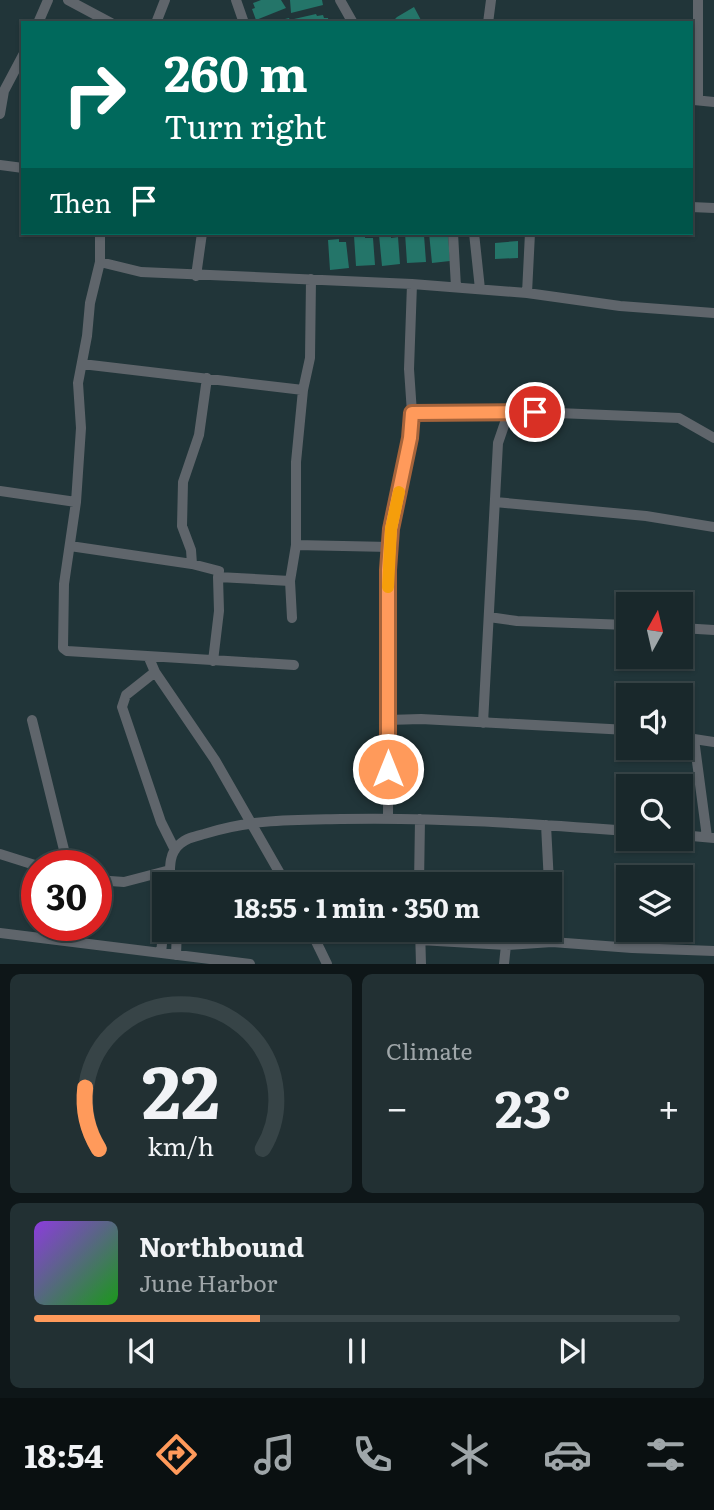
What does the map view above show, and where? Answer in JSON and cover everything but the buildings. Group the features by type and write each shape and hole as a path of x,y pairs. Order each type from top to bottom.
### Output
{"street":[{"path":"39,21 48,0"},
{"path":"68,0 107,21"},
{"path":"157,21 165,0"},
{"path":"236,0 243,21"},
{"path":"340,0 352,21"},
{"path":"488,21 491,0"},
{"path":"698,0 695,100 714,102"},
{"path":"0,114 2,90 21,58"},
{"path":"0,165 21,168"},
{"path":"693,207 714,208"},
{"path":"100,235 100,262 90,303 78,383 81,428 76,502 64,584 63,648 67,651 149,658 294,665"},
{"path":"196,276 202,235"},
{"path":"453,235 456,287"},
{"path":"474,235 480,289"},
{"path":"527,293 530,235"},
{"path":"100,262 141,272 456,287 527,293 620,306 714,313"},
{"path":"292,618 290,581 296,545 296,462 303,390 310,358 311,279"},
{"path":"387,818 390,547 412,413 409,369 412,284"},
{"path":"82,364 303,390"},
{"path":"192,564 191,550 182,526 183,482 199,435 207,378"},
{"path":"412,413 467,414 509,411 679,418 691,422 714,438"},
{"path":"483,723 499,435 509,411"},
{"path":"0,491 76,502"},
{"path":"495,502 646,516 714,527"},
{"path":"296,545 390,547"},
{"path":"70,546 192,564 219,571 219,611 213,661"},
{"path":"218,577 290,581"},
{"path":"489,618 616,624"},
{"path":"693,629 714,630"},
{"path":"149,658 155,672 253,822 280,872"},
{"path":"155,672 126,695 122,707 161,822 175,850"},
{"path":"388,720 422,719 616,729"},
{"path":"32,720 64,850"},
{"path":"710,838 694,739 714,743"},
{"path":"419,872 420,818"},
{"path":"112,882 124,883 170,870 171,857 178,845 234,824 253,822 420,818 616,830"},
{"path":"546,825 548,872"},
{"path":"0,854 21,861"},
{"path":"0,933 250,964"},
{"path":"161,953 162,942"},
{"path":"176,942 176,955"},
{"path":"316,942 327,964"},
{"path":"420,942 421,964"},
{"path":"480,942 506,945 552,942 714,951"},
{"path":"504,964 506,945"}],"slow traffic":[{"path":"388,587 391,529 399,492"}],"route":[{"path":"388,769 388,570 391,529 410,438 412,413 535,412"}]}
